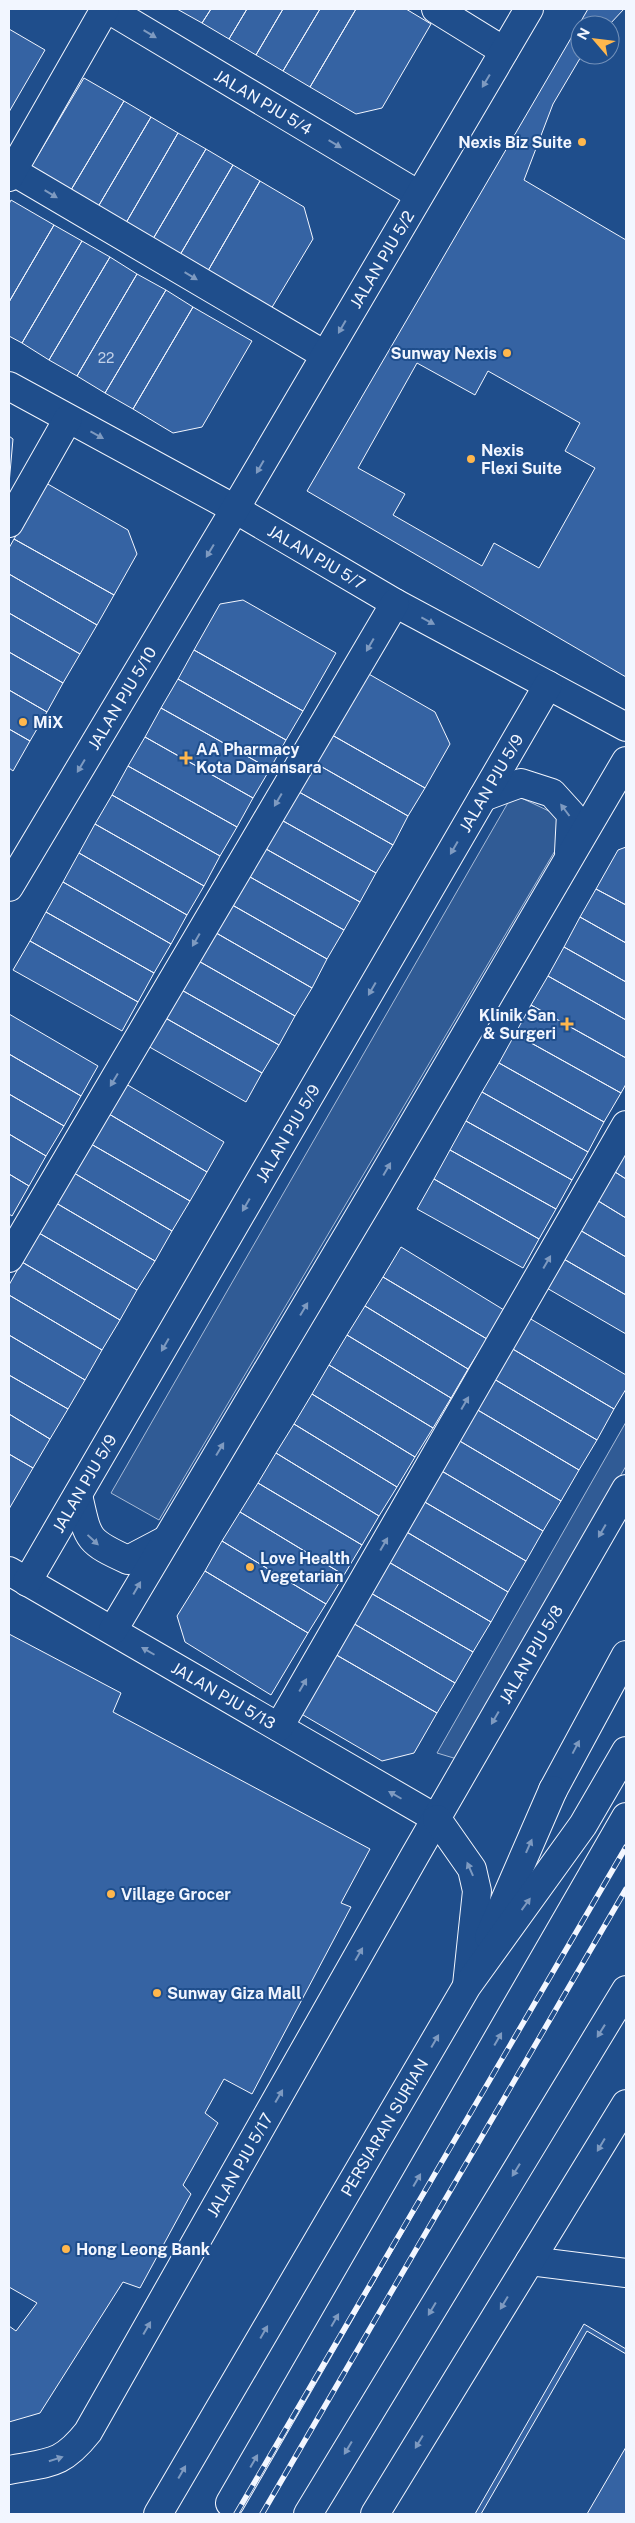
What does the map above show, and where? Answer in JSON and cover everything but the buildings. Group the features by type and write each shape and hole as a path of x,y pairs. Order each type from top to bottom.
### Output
{"street":[{"path":"106,9 10,172 325,355"},
{"name":"JALAN PJU 5/4","path":"106,9 419,195"},
{"path":"436,9 504,51"},
{"name":"JALAN PJU 5/2","path":"235,509 529,9"},
{"name":"JALAN PJU 5/7","path":"9,386 235,509 394,603 548,684 626,728"},
{"path":"9,522 68,419"},
{"name":"JALAN PJU 5/10","path":"9,887 235,509"},
{"path":"9,1258 394,603"},
{"name":"JALAN PJU 5/9","path":"18,1576 78,1495 548,684"},
{"path":"112,1630 373,1193 626,761"},
{"path":"483,798 521,783 552,794 571,814 569,856"},
{"path":"279,1727 626,1125"},
{"name":"JALAN PJU 5/8","path":"437,1819 626,1489"},
{"path":"78,1495 87,1534 103,1549 128,1560 166,1540"},
{"name":"JALAN PJU 5/13","path":"18,1576 437,1819"},
{"path":"467,1986 553,1790 626,1655"},
{"name":"PERSIARAN SURIAN","path":"158,2514 467,1986 583,1825 626,1751"},
{"path":"230,2503 626,1817"},
{"path":"437,1819 472,1869 477,1892 467,1986"},
{"name":"JALAN PJU 5/17","path":"9,2470 60,2460 74,2449 88,2432 437,1819"},
{"path":"308,2514 626,1990"},
{"path":"375,2514 626,2104"},
{"path":"530,2262 626,2273"}],"shaded area":[{"path":"513,794 572,822 159,1520 111,1493"},
{"path":"626,1422 626,1466 457,1759 437,1753"}],"railway":[{"path":"236,2514 626,1847"},
{"path":"262,2514 626,1889"}],"place":[{"name":"Nexis Biz Suite","path":"582,142"},
{"name":"Sunway Nexis","path":"507,353"},
{"name":"Nexis Flexi Suite","path":"471,459"},
{"name":"MiX","path":"23,722"},
{"name":"AA Pharmacy Kota Damansara","path":"186,758"},
{"name":"Klinik San & Surgeri","path":"567,1024"},
{"name":"Love Health Vegetarian","path":"250,1567"},
{"name":"Village Grocer","path":"111,1894"},
{"name":"Sunway Giza Mall","path":"157,1993"},
{"name":"Hong Leong Bank","path":"66,2249"}]}
